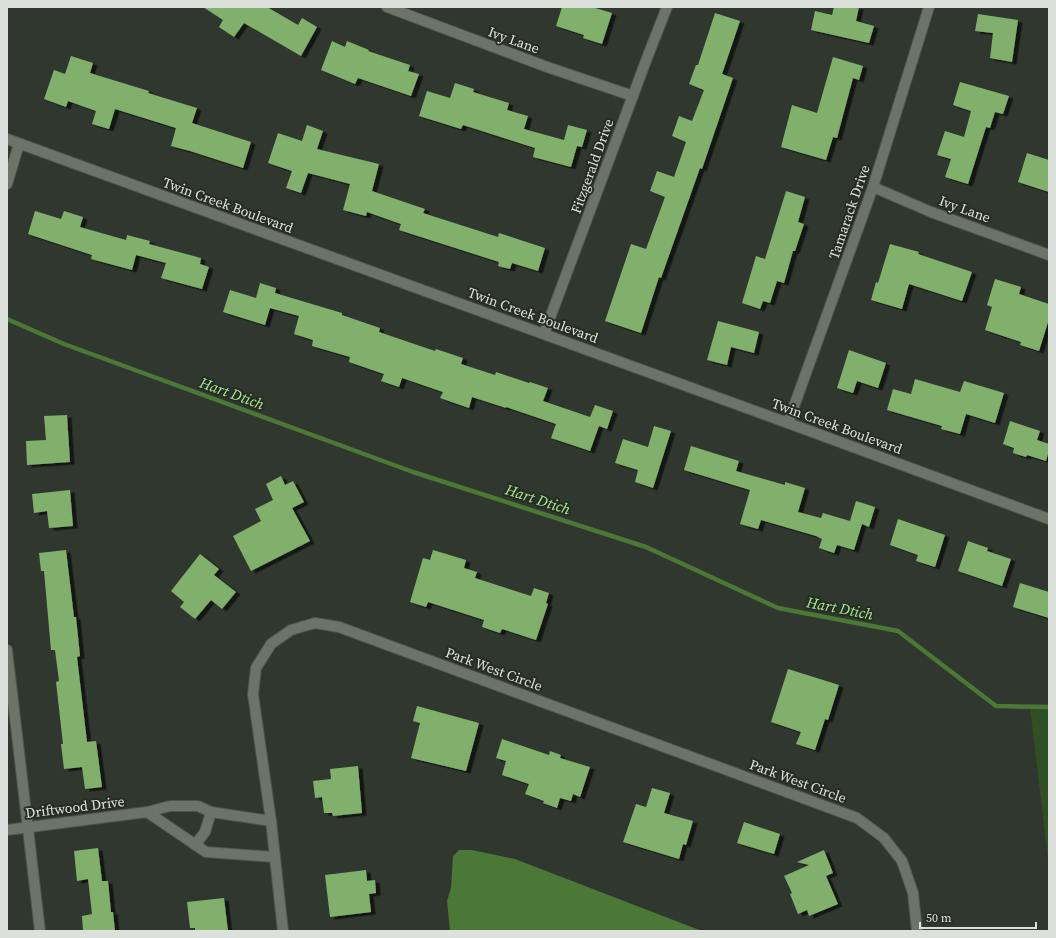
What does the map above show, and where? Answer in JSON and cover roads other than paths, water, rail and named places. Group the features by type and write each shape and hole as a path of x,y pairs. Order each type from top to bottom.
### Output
{"street":[{"name":"Ivy Lane","path":"387,7 547,67 633,96"},
{"name":"Fitzgerald Drive","path":"544,334 667,7"},
{"name":"Tamarack Drive","path":"788,423 873,187 929,7"},
{"name":"Twin Creek Boulevard","path":"7,139 1049,519"},
{"path":"7,184 19,144"},
{"name":"Ivy Lane","path":"873,187 931,212 1049,255"},
{"name":"Park West Circle","path":"283,931 254,694 256,668 271,644 292,630 315,623 339,627 857,818 884,838 902,861 913,893 917,931"},
{"path":"7,650 29,827 40,931"},
{"name":"Driftwood Drive","path":"7,830 147,812 170,806 198,806 211,812 270,821"},
{"path":"147,812 206,852 274,857"},
{"path":"195,845 205,832 211,812"}],"waterway":[{"name":"Hart Dtich","path":"7,319 64,344 413,472 646,547 778,608 898,631 996,706 1049,707"}]}
